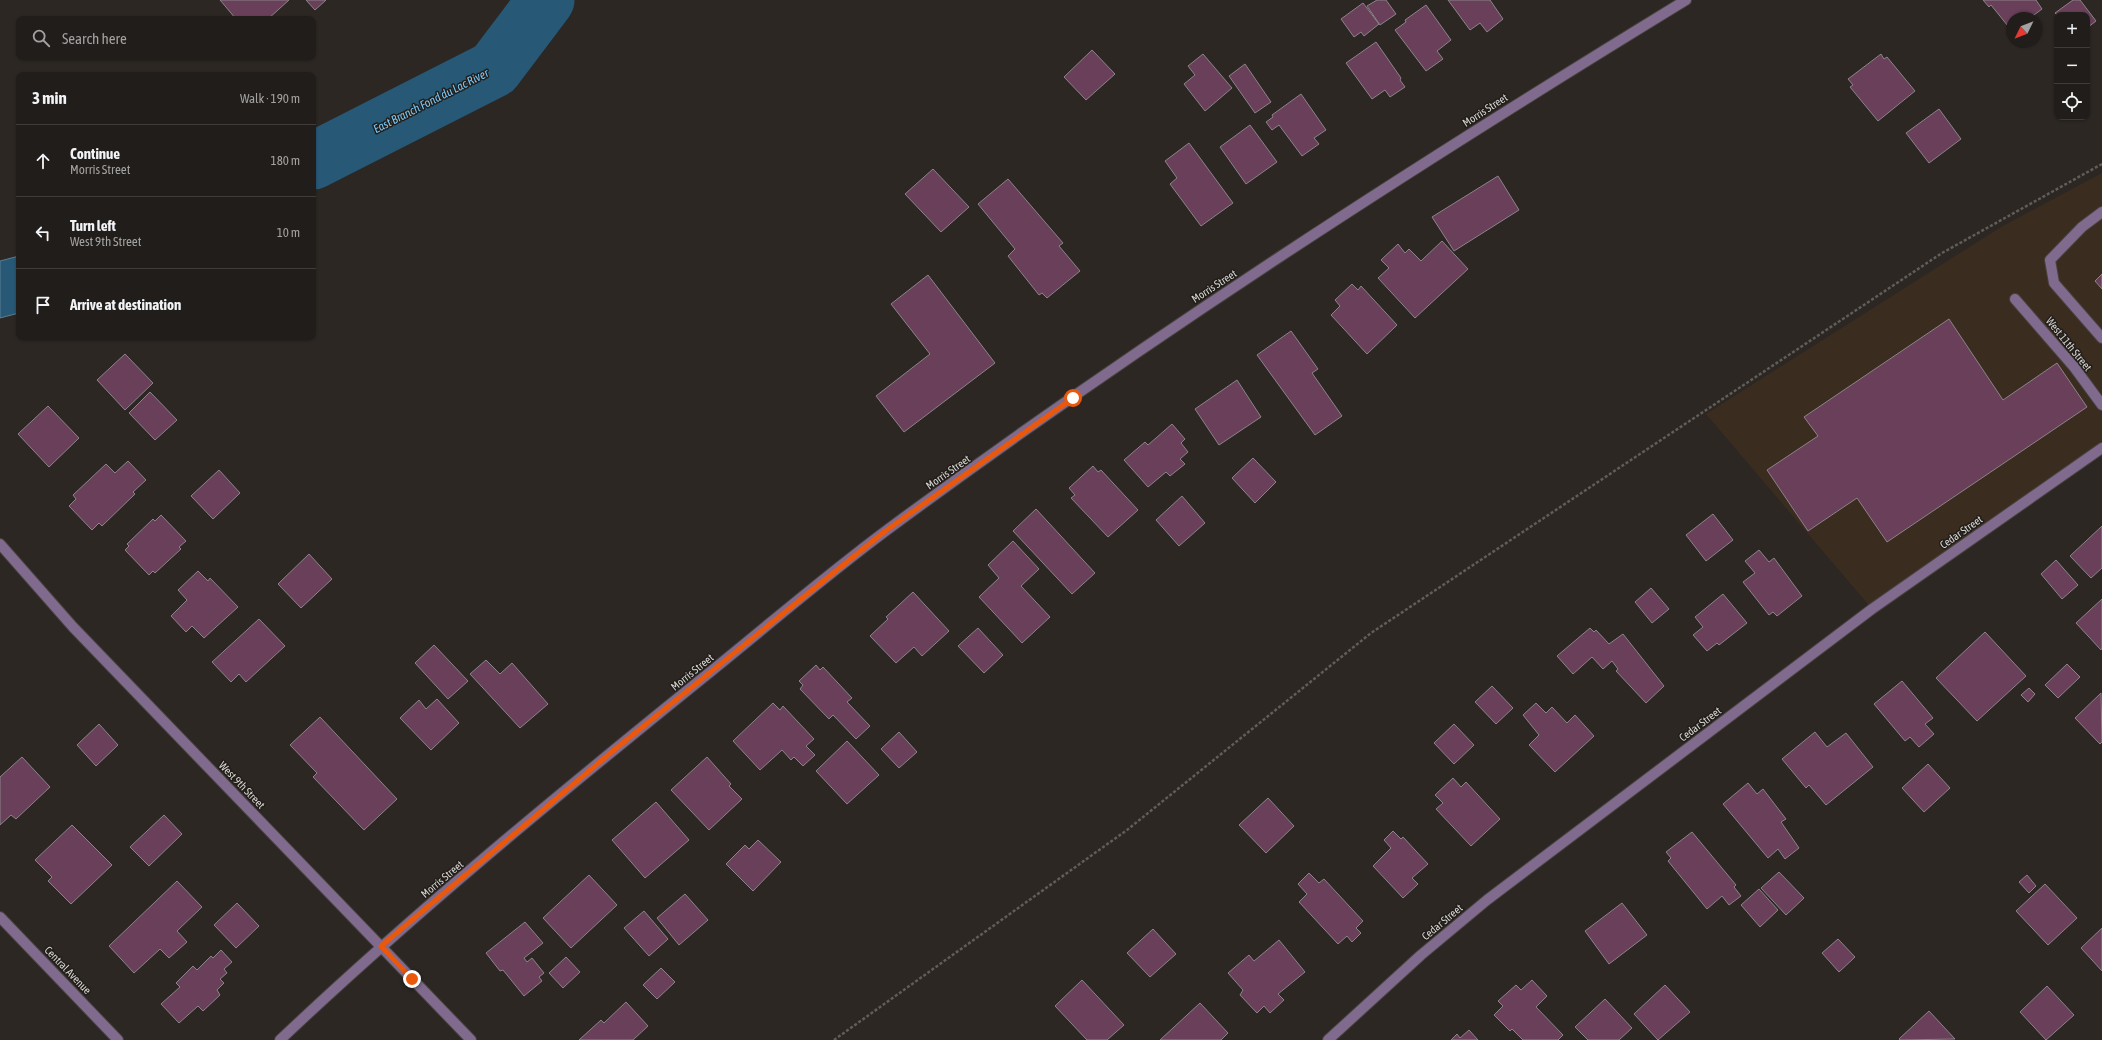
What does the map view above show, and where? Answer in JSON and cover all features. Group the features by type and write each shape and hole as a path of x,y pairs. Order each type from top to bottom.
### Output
{"street":[{"name":"Morris Street","path":"280,1040 381,946 614,750 884,532 1164,333 1513,106 1686,0"},
{"path":"2102,212 2082,227 2050,260 2054,283 2102,338"},
{"name":"West 11th Street","path":"2015,299 2074,368 2102,406"},
{"name":"Cedar Street","path":"1328,1040 1421,955 1487,900 1872,609 2102,448"},
{"name":"West 9th Street","path":"0,544 73,627 471,1040"},
{"name":"Central Avenue","path":"0,917 118,1040"}],"path":[{"path":"834,1040 1127,830 1371,633 1942,253 2102,164"}],"shaded area":[{"path":"2102,173 2102,448 1872,609 1706,414 2001,227"}],"water":[{"path":"16,257 16,314 0,318 0,261"}],"building":[{"path":"220,0 289,0 271,16 233,16"},
{"path":"306,0 326,0 315,10"},
{"path":"1377,0 1386,0 1396,14 1380,25 1367,6"},
{"path":"1448,0 1490,0 1503,19 1487,32 1480,23 1470,30"},
{"path":"1983,0 2036,0 2042,9 2038,12 2006,12 2006,24 1991,5 1989,7"},
{"path":"2073,0 2080,0 2089,12 2056,12"},
{"path":"1363,3 1379,24 1364,36 1361,32 1354,37 1341,19"},
{"path":"1426,5 1451,40 1437,51 1443,59 1426,71 1395,30 1406,22 1405,20"},
{"path":"2090,13 2096,21 2090,26"},
{"path":"1376,42 1401,78 1400,80 1405,87 1390,97 1385,90 1372,99 1346,63"},
{"path":"1092,50 1115,74 1086,100 1064,77"},
{"path":"1203,54 1232,88 1205,111 1184,84 1195,75 1188,66"},
{"path":"1881,54 1884,59 1887,57 1915,91 1878,121 1850,87 1853,85 1848,79"},
{"path":"1245,64 1271,102 1255,113 1229,76"},
{"path":"1301,94 1326,130 1314,138 1319,144 1302,156 1279,125 1272,130 1266,122 1273,117 1272,115"},
{"path":"1939,109 1961,139 1929,163 1906,133"},
{"path":"1250,125 1277,162 1246,184 1220,147"},
{"path":"1189,143 1233,203 1201,226 1170,184 1177,178 1165,161"},
{"path":"933,169 969,207 941,232 905,194"},
{"path":"1498,176 1519,210 1454,251 1432,217"},
{"path":"1008,179 1063,243 1059,246 1080,271 1047,298 1042,293 1039,295 1008,256 1015,249 978,204"},
{"path":"1442,241 1468,269 1415,318 1378,278 1389,268 1381,260 1398,244 1405,253 1409,249 1421,261"},
{"path":"2102,274 2102,289 2095,281"},
{"path":"928,275 995,363 904,432 876,396 930,354 891,304"},
{"path":"1352,284 1358,290 1361,286 1397,325 1367,354 1331,315 1340,306 1335,300"},
{"path":"1949,319 2003,400 2057,363 2087,407 1887,542 1857,498 1808,531 1767,470 1818,436 1804,417"},
{"path":"1291,331 1318,369 1312,373 1342,416 1315,435 1257,355"},
{"path":"125,354 153,383 125,410 97,380"},
{"path":"1237,380 1261,417 1219,445 1195,409"},
{"path":"150,392 177,420 155,440 129,413"},
{"path":"48,406 79,438 49,467 18,434"},
{"path":"1172,424 1185,439 1181,443 1188,452 1180,459 1185,464 1170,476 1166,472 1148,487 1124,460 1145,442 1148,445"},
{"path":"1253,458 1276,482 1255,503 1232,478"},
{"path":"128,461 146,480 133,492 135,494 102,526 99,523 92,530 69,506 76,499 73,495 106,464 115,473"},
{"path":"1093,466 1098,472 1101,470 1138,510 1108,537 1071,498 1075,495 1069,488"},
{"path":"219,470 240,493 213,519 191,496"},
{"path":"1182,496 1205,523 1179,546 1156,520"},
{"path":"1036,509 1095,573 1072,594 1013,531"},
{"path":"1713,514 1733,540 1706,561 1686,535"},
{"path":"161,515 186,541 179,547 181,549 155,573 153,571 149,575 125,550 129,546 127,544 153,519 155,521"},
{"path":"2102,526 2102,568 2091,578 2070,556"},
{"path":"1013,541 1039,569 1021,586 1050,617 1022,643 979,597 999,578 988,565"},
{"path":"1759,550 1769,562 1774,558 1802,596 1777,616 1773,612 1769,615 1743,582 1755,573 1745,561"},
{"path":"309,554 332,579 301,608 278,584"},
{"path":"2056,560 2078,585 2062,599 2041,574"},
{"path":"198,571 208,581 210,578 238,607 204,638 192,626 186,632 171,616 187,600 178,590"},
{"path":"1651,588 1669,609 1652,623 1635,602"},
{"path":"913,592 949,631 922,656 914,647 896,663 870,636 888,619 886,617"},
{"path":"1723,594 1747,623 1719,645 1717,643 1707,651 1693,635 1703,627 1695,617"},
{"path":"2102,599 2102,648 2101,650 2076,623"},
{"path":"259,619 285,646 246,682 239,674 231,682 212,662"},
{"path":"978,628 1003,655 984,673 958,646"},
{"path":"1590,628 1594,632 1596,630 1609,644 1623,634 1664,686 1646,703 1616,671 1618,669 1612,661 1603,669 1592,657 1573,674 1557,656"},
{"path":"1985,632 2026,676 1977,721 1936,678"},
{"path":"434,645 468,681 448,699 415,663"},
{"path":"486,660 500,674 512,663 548,704 520,728 470,674"},
{"path":"2067,664 2080,677 2058,698 2045,685"},
{"path":"816,665 820,670 823,667 852,698 847,702 870,726 856,739 833,715 829,719 800,689 803,685 799,681"},
{"path":"1902,681 1933,718 1925,724 1934,734 1919,747 1910,737 1905,741 1874,704"},
{"path":"1492,686 1513,708 1496,724 1475,702"},
{"path":"2029,688 2035,694 2028,702 2021,695"},
{"path":"2101,693 2102,742 2100,744 2075,718"},
{"path":"437,699 459,723 431,750 400,718 419,700 426,709"},
{"path":"773,703 780,710 783,706 814,739 806,746 815,755 803,766 794,757 791,760 782,750 760,770 733,741"},
{"path":"1536,703 1546,713 1552,707 1567,723 1575,715 1594,736 1555,772 1529,745 1539,735 1523,715"},
{"path":"320,717 397,799 364,830 313,777 317,773 290,745"},
{"path":"99,724 118,745 96,766 77,745"},
{"path":"1454,724 1474,745 1454,764 1434,743"},
{"path":"899,732 917,752 899,768 881,749"},
{"path":"1815,732 1827,747 1846,733 1873,767 1826,805 1809,785 1806,788 1782,759"},
{"path":"847,741 879,775 847,804 816,771"},
{"path":"22,757 50,787 16,819 11,815 0,825 0,777"},
{"path":"707,757 731,784 729,786 742,799 709,830 671,790"},
{"path":"1928,764 1950,788 1924,812 1902,788"},
{"path":"1453,778 1461,787 1466,782 1500,819 1471,846 1436,809 1443,803 1435,795"},
{"path":"1748,783 1757,794 1763,789 1786,819 1781,822 1799,848 1785,859 1778,849 1768,858 1723,804"},
{"path":"1268,798 1294,826 1266,853 1239,825"},
{"path":"656,802 689,840 645,878 612,840"},
{"path":"164,815 182,834 149,866 130,847"},
{"path":"72,825 112,865 71,904 48,881 52,877 35,860"},
{"path":"1393,831 1401,839 1403,837 1428,864 1412,878 1418,884 1403,898 1373,866 1391,848 1384,840"},
{"path":"1692,832 1736,885 1734,887 1741,896 1729,905 1722,896 1707,909 1668,861 1671,858 1666,852"},
{"path":"758,840 781,862 753,891 726,864 745,845 749,849"},
{"path":"1779,872 1804,898 1786,915 1761,888"},
{"path":"1309,873 1319,883 1324,879 1363,921 1356,928 1361,933 1352,942 1347,936 1338,944 1299,902 1307,894 1298,884"},
{"path":"589,875 617,905 571,948 543,918"},
{"path":"2027,875 2036,886 2029,893 2019,882"},
{"path":"177,881 202,907 177,931 187,942 169,958 160,949 134,973 109,946"},
{"path":"2045,884 2077,918 2048,945 2016,911"},
{"path":"1759,889 1778,910 1760,927 1741,905"},
{"path":"685,894 708,920 679,945 657,918"},
{"path":"237,903 259,926 236,948 214,925"},
{"path":"1622,903 1647,935 1609,964 1585,931"},
{"path":"644,911 668,939 649,956 624,928"},
{"path":"525,922 543,943 524,958 527,962 532,958 544,973 539,977 542,981 524,996 503,970 500,971 486,953"},
{"path":"2102,928 2102,971 2081,948"},
{"path":"1153,929 1176,954 1150,977 1127,953"},
{"path":"1838,939 1855,957 1839,972 1822,953"},
{"path":"1279,940 1305,972 1278,994 1284,1000 1270,1013 1264,1006 1257,1013 1240,995 1243,990 1228,973 1249,955 1254,961"},
{"path":"221,950 232,962 224,969 227,973 220,979 224,983 217,990 220,995 203,1011 198,1006 179,1023 161,1004 180,987 176,983 193,966 197,970 211,956 213,958"},
{"path":"566,957 580,972 563,988 549,973"},
{"path":"661,968 675,982 657,999 643,985"},
{"path":"1082,980 1124,1025 1107,1040 1087,1040 1055,1006"},
{"path":"1532,980 1547,996 1536,1007 1563,1035 1558,1040 1523,1040 1512,1029 1510,1031 1494,1015 1503,1006 1498,1001 1516,985 1521,990"},
{"path":"1665,985 1690,1012 1658,1040 1634,1014"},
{"path":"2047,986 2074,1015 2046,1040 2020,1012"},
{"path":"1605,999 1632,1028 1619,1040 1588,1040 1575,1027"},
{"path":"626,1002 648,1026 633,1040 579,1040 601,1020 604,1023"},
{"path":"1200,1003 1228,1033 1221,1040 1160,1040"},
{"path":"1929,1011 1955,1039 1899,1039"},
{"path":"1469,1030 1478,1040 1451,1040 1457,1034 1460,1038"}],"waterway":[{"name":"East Branch Fond du Lac River","path":"316,159 494,69 546,0"}],"route":[{"path":"412,979 381,946 614,750 884,532 1073,398"}]}
